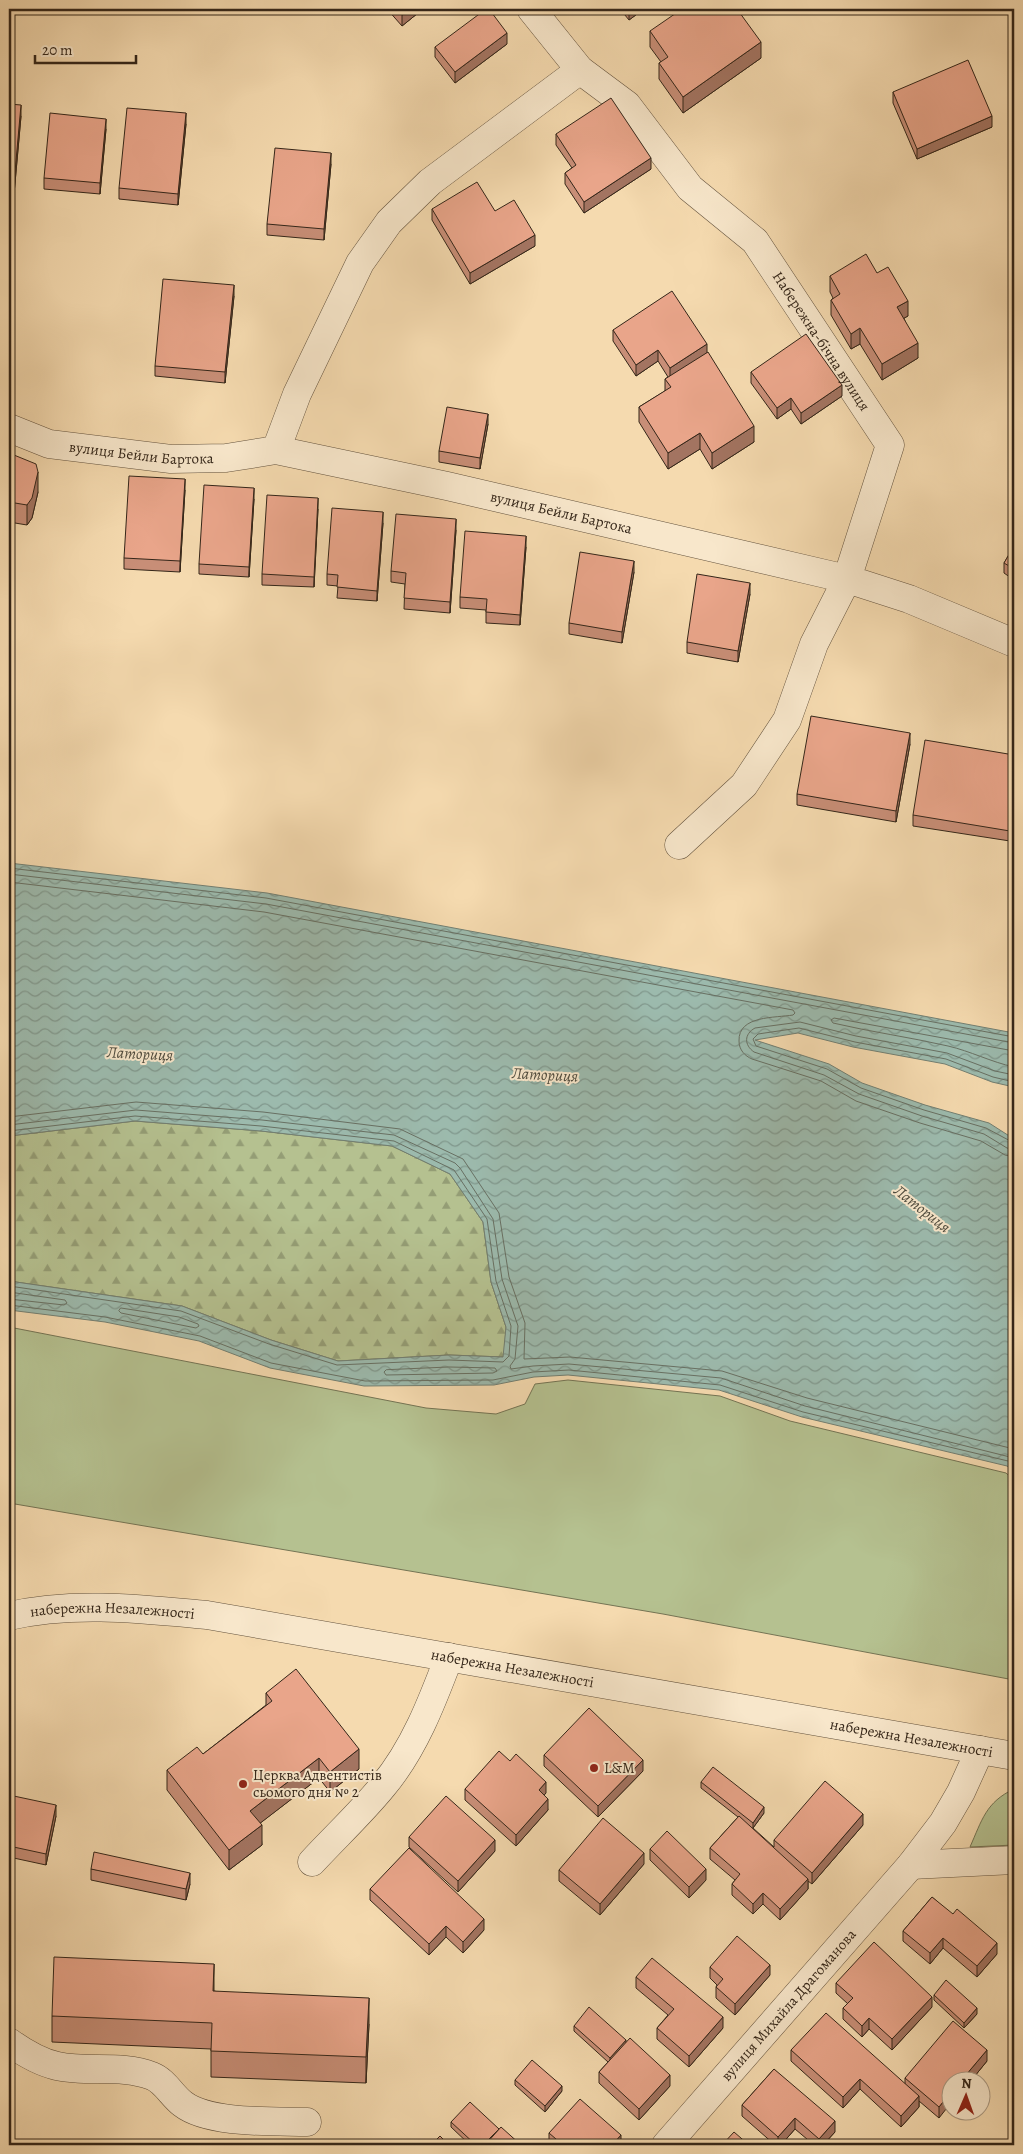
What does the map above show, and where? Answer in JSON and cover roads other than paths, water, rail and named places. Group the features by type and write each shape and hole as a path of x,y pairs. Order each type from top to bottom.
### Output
{"street":[{"name":"Набережна-бічна вулиця","path":"531,9 580,70 627,105 690,188 755,241 890,445 847,579"},
{"path":"276,450 297,394 360,263 389,222 430,182 580,70"},
{"name":"вулиця Бейли Бартока","path":"9,428 49,444 171,459 226,458 276,450 447,486 847,579"},
{"path":"679,846 744,785 787,720 814,644 847,579 909,599 1014,642"},
{"name":"набережна Незалежності","path":"9,1616 22,1613 84,1608 144,1609 207,1615 1014,1756"},
{"path":"312,1862 383,1786 402,1759 427,1713 450,1657"},
{"name":"вулиця Михайла Драгоманова","path":"666,2145 911,1865 943,1823 961,1792 980,1750"},
{"path":"911,1865 1014,1860"},
{"path":"9,2042 28,2055 57,2066 128,2070 153,2076 183,2104 202,2114 238,2120 307,2122"}],"water":[{"name":"Латориця","path":"9,863 267,893 1014,1033 1014,1087 992,1082 945,1064 853,1047 798,1033 755,1040 829,1064 862,1083 925,1105 989,1123 1014,1139 1014,1471 1007,1466 802,1417 719,1390 568,1375 534,1377 494,1385 364,1386 270,1368 199,1341 105,1322 9,1310 9,1281 182,1306 271,1340 338,1361 449,1355 503,1357 506,1327 491,1282 483,1222 450,1174 392,1146 261,1131 135,1121 9,1136"}],"place":[{"name":"L&M","path":"594,1768"},
{"name":"Церква Адвентистів сьомого дня № 2","path":"243,1784"}]}
